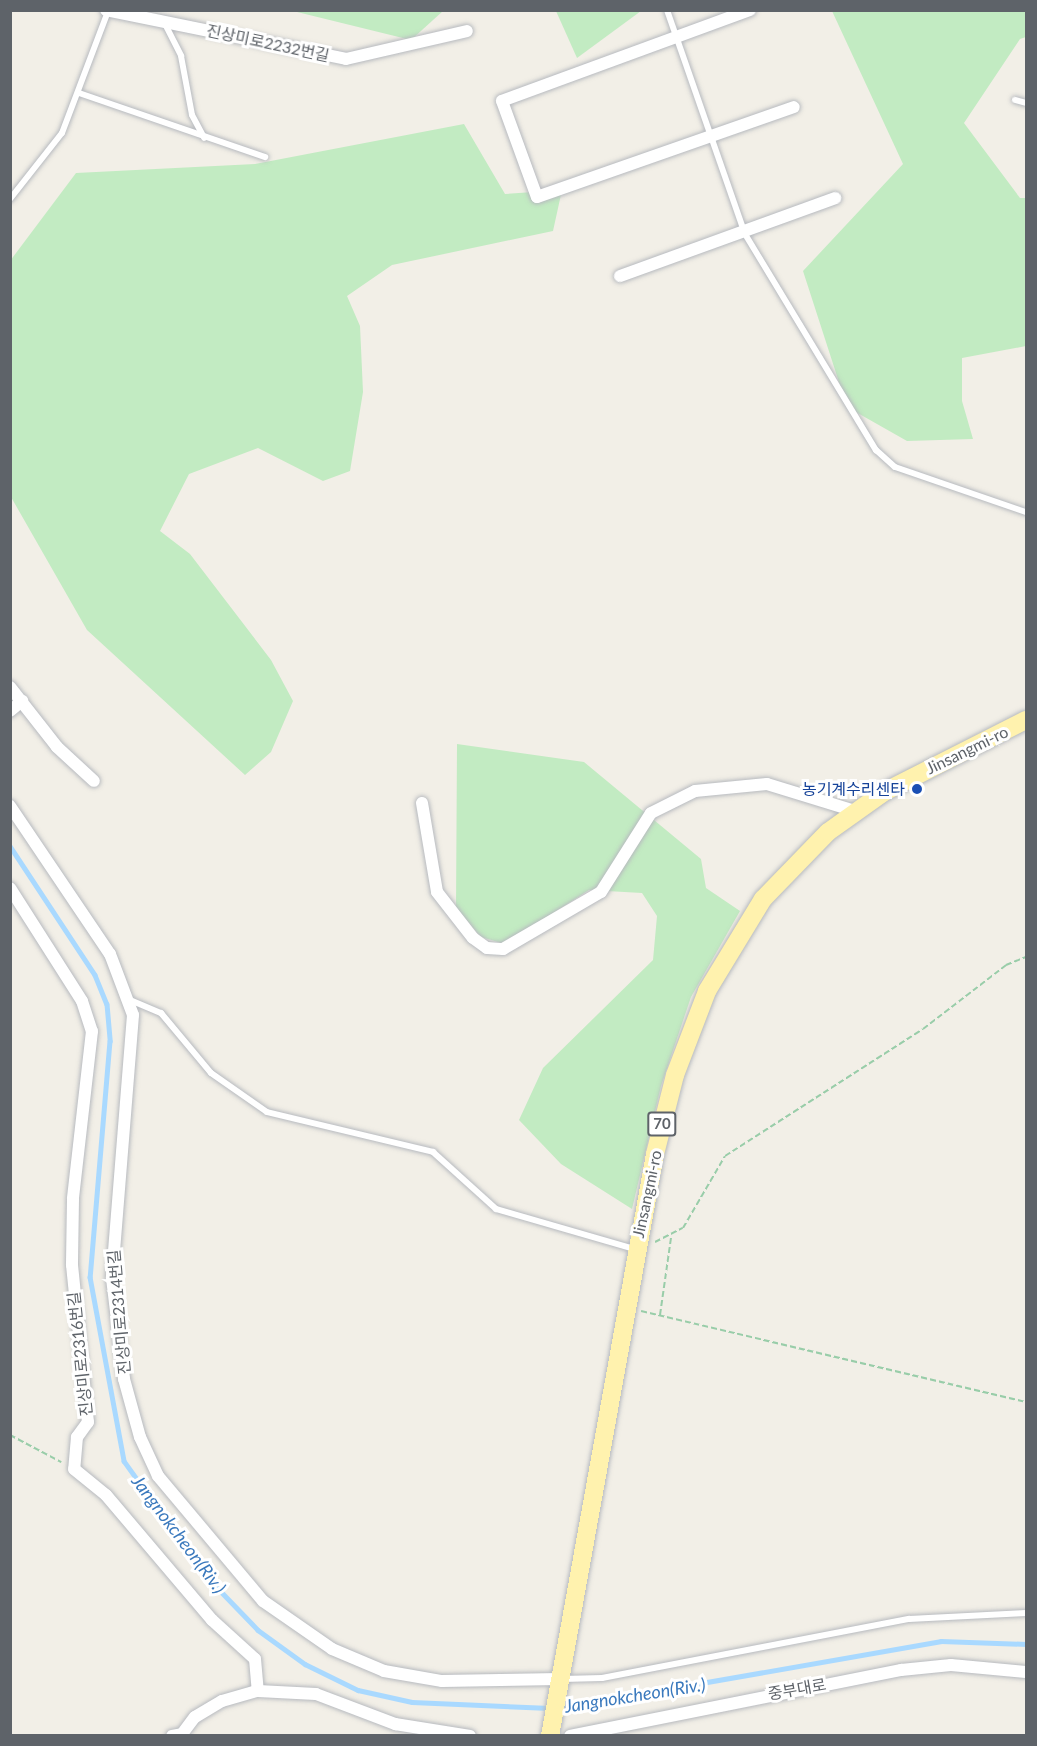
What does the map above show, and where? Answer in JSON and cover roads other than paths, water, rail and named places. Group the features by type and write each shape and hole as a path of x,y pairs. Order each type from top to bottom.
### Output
{"main road":[{"name":"Jinsangmi-ro","path":"559,1682 636,1249 675,1075 708,991 780,877 855,810 1026,720"},
{"name":"70","path":"550,1734 559,1682"}],"street":[{"path":"750,10 502,101 537,197 794,107"},
{"name":"진상미로2232번길","path":"106,12 164,21 346,59 467,31"},
{"path":"620,276 745,234 835,198"},
{"path":"10,687 57,747 94,781"},
{"path":"10,711 22,701"},
{"path":"422,803 436,892 473,938 487,948 503,949 601,892 651,813 695,791 767,784 855,810"},
{"name":"진상미로2314번길","path":"10,806 110,954 130,1000 135,1051 116,1196 112,1278 124,1379 140,1437 158,1476 263,1600 332,1649 384,1671 442,1681 559,1682"},
{"name":"진상미로2316번길","path":"10,888 82,1001 92,1031 73,1198 72,1265 88,1422 77,1437 74,1469 106,1495 212,1620 255,1659 258,1691"},
{"name":"중부대로","path":"570,1736 901,1670 951,1665 1026,1672"},
{"path":"172,1736 182,1734 195,1718 222,1701 258,1691 316,1694 395,1725 470,1736"}],"lane":[{"path":"667,10 745,234 884,460 971,497 1026,513"},
{"path":"10,199 62,133 79,93 106,12"},
{"path":"164,21 181,56 192,115 204,138"},
{"path":"79,93 204,138 265,157"},
{"path":"1015,100 1026,103"},
{"path":"130,1000 160,1013 211,1073 267,1112 433,1152 496,1209 636,1249"},
{"path":"559,1682 602,1678 909,1619 1026,1613"}],"waterway":[{"name":"Jangnokcheon(Riv.)","path":"10,846 95,975 107,1004 110,1041 90,1277 124,1461 208,1578 258,1630 305,1664 358,1690 412,1702 550,1708"},
{"name":"Jangnokcheon(Riv.)","path":"558,1708 941,1641 1026,1644"}],"place":[{"name":"농기계수리센타","path":"917,789"}]}
